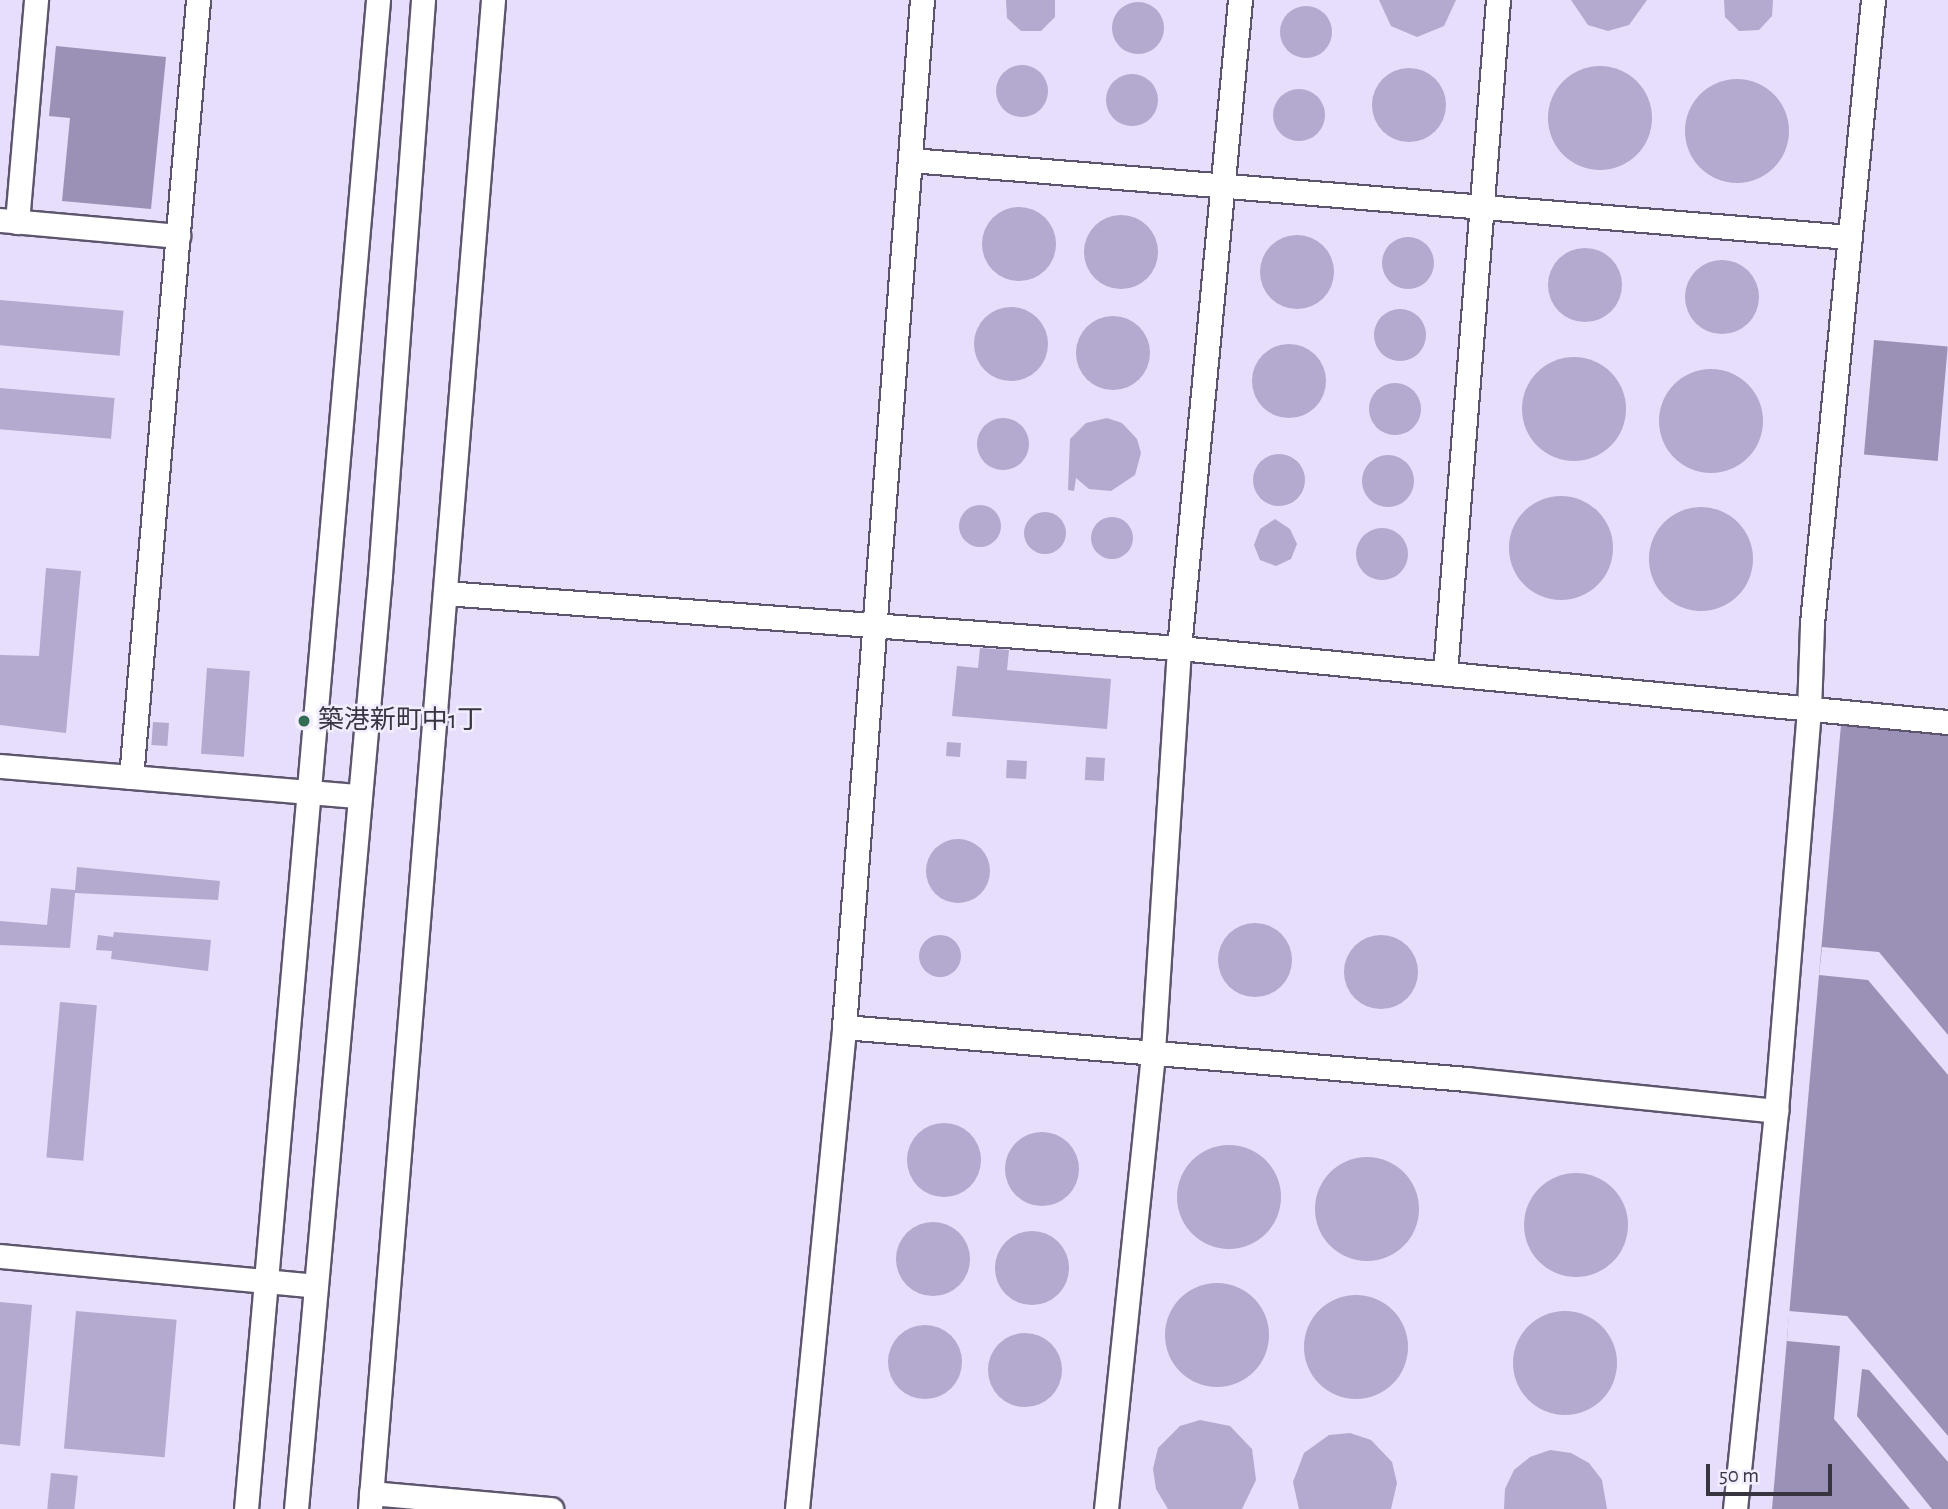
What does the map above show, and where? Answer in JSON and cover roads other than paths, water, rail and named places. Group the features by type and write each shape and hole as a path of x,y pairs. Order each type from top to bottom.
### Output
{"street":[{"path":"36,0 8,221 178,236"},
{"path":"131,777 198,0"},
{"path":"246,1509 311,792 378,0"},
{"path":"296,1509 360,796 423,0"},
{"path":"493,0 371,1501 551,1509"},
{"path":"797,1509 844,1027 872,628 922,0"},
{"path":"1106,1509 1153,1051 1179,648 1225,186 1240,0"},
{"path":"1445,673 1497,0"},
{"path":"1735,1509 1776,1111 1810,711 1812,623 1873,0"},
{"path":"911,160 1850,237"},
{"path":"444,593 872,628 1179,648 1810,711 1948,722"},
{"path":"0,766 360,796"},
{"path":"844,1027 1153,1051 1776,1111"},
{"path":"0,1256 316,1286"}],"place":[{"name":"築港新町中1丁","path":"304,721"}]}
